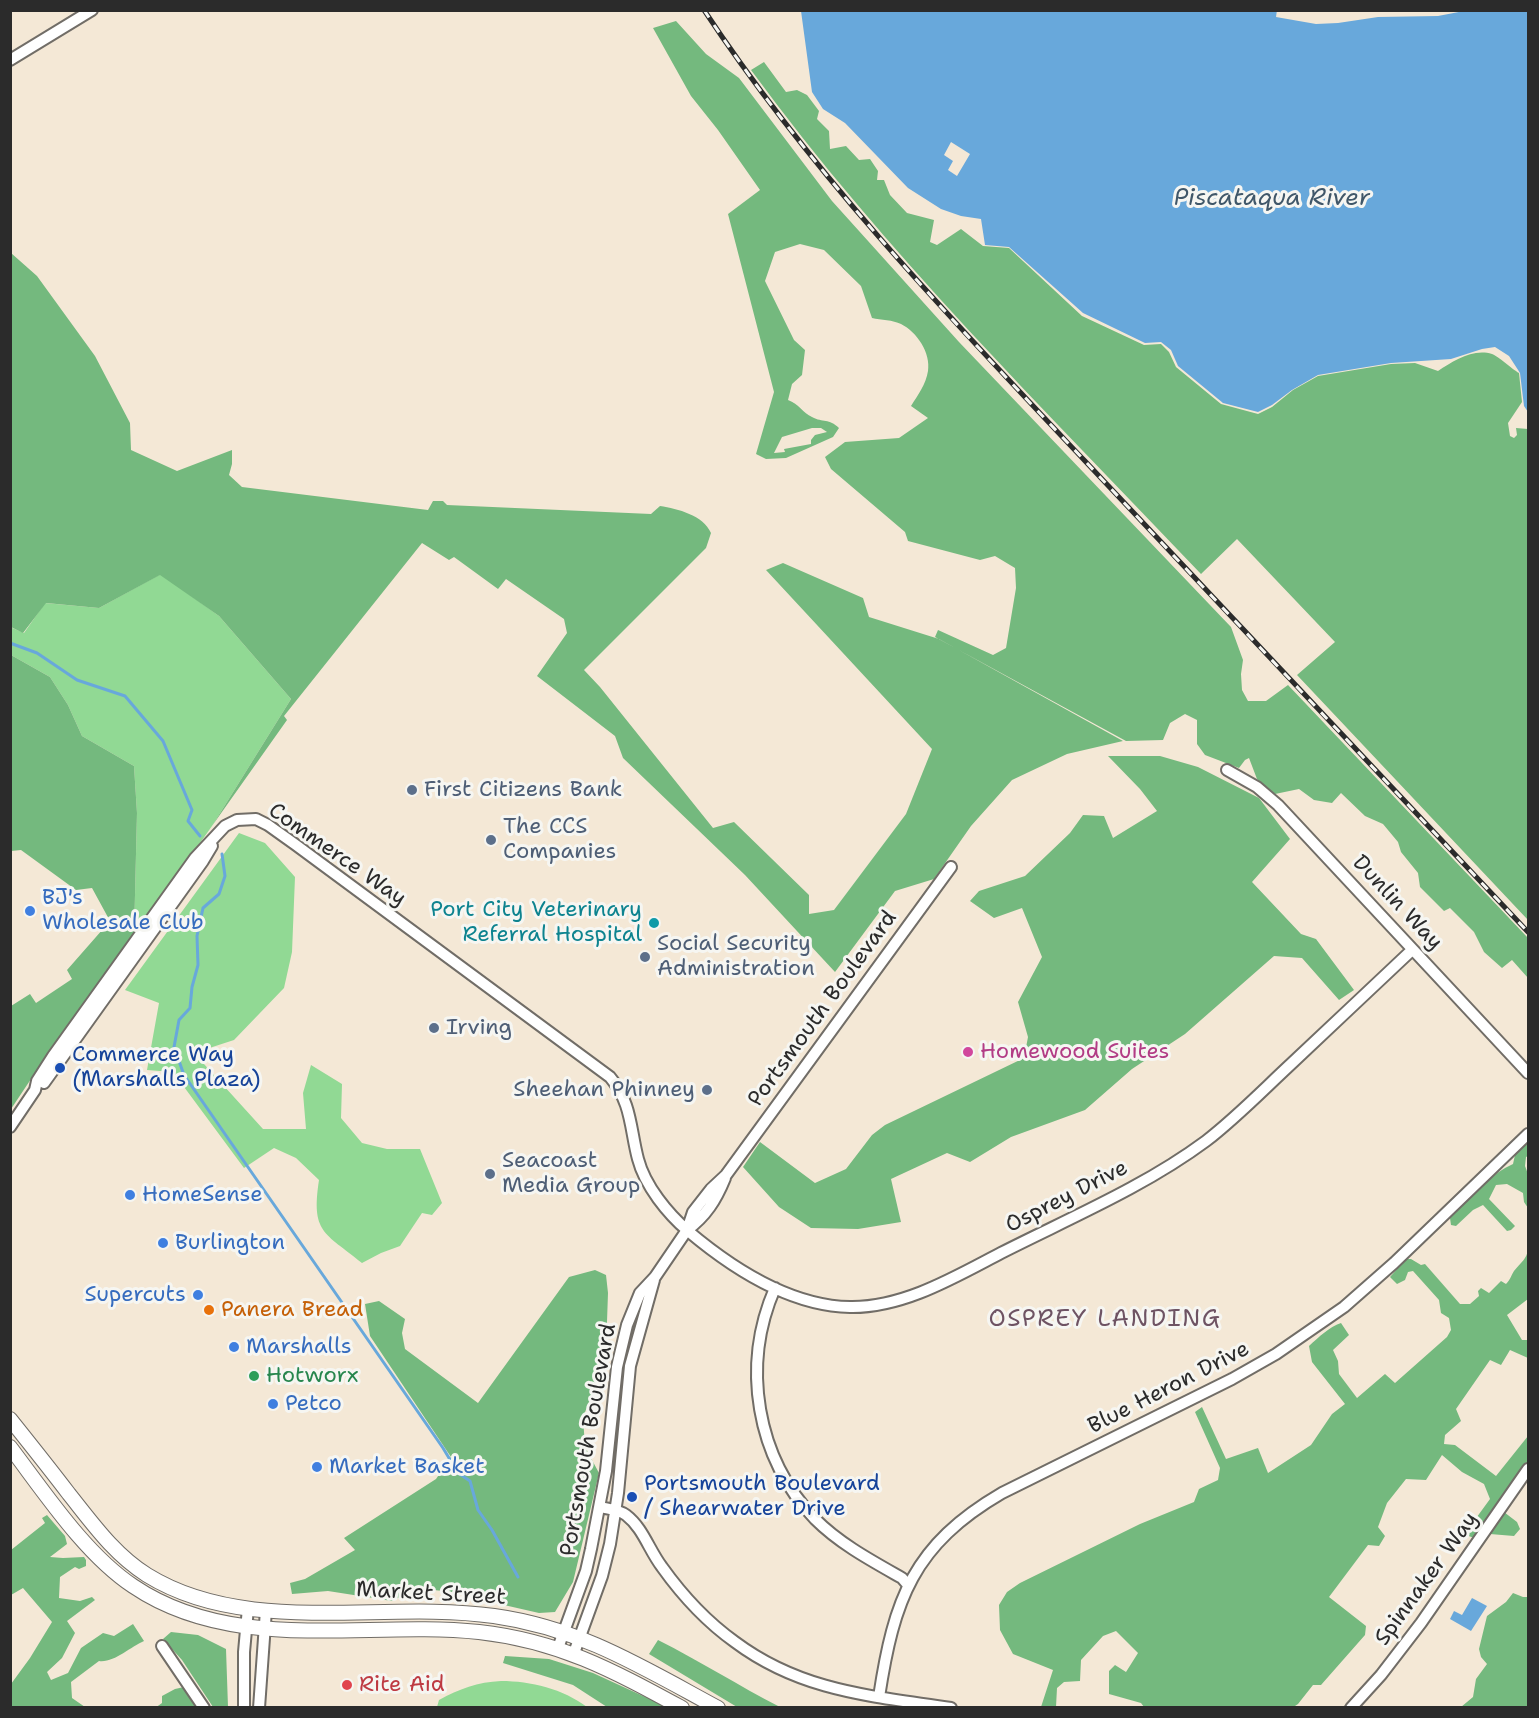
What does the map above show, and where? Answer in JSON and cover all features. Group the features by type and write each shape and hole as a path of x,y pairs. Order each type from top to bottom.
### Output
{"main road":[{"name":"Market Street","path":"10,1419 95,1527 120,1555 147,1575 177,1591 219,1604 266,1610 466,1613 521,1620 580,1637 628,1659 718,1707"},
{"name":"Market Street","path":"10,1447 95,1554 119,1576 143,1592 175,1608 208,1620 264,1629 462,1630 513,1637 574,1653 682,1707"}],"street":[{"path":"10,60 92,10"},
{"name":"Dunlin Way","path":"1227,770 1257,787 1278,805 1528,1073"},
{"name":"Commerce Way","path":"10,1128 35,1090 37,1081 53,1056 195,858 225,826 237,820 250,818 268,825 604,1072 616,1085 627,1106 638,1161 646,1178 664,1204 687,1230"},
{"name":"Portsmouth Boulevard","path":"558,1648 586,1571 606,1471 620,1353 640,1293 655,1277 687,1230 700,1220 717,1197 726,1175 951,867"},
{"name":"Osprey Drive","path":"687,1230 741,1269 775,1288 804,1299 839,1307 858,1307 893,1301 967,1270 1124,1191 1195,1148 1218,1131 1412,950"},
{"name":"Blue Heron Drive","path":"879,1697 893,1630 908,1585 936,1543 947,1532 979,1507 1002,1493 1232,1380 1323,1323 1394,1263 1528,1134"},
{"name":"Portsmouth Boulevard","path":"574,1653 607,1559 616,1510 630,1366 655,1277"},
{"path":"775,1288 763,1320 757,1359 759,1403 773,1455 796,1496 816,1519 850,1547 902,1578 908,1585"},
{"name":"Spinnaker Way","path":"1351,1707 1381,1675 1422,1623 1528,1470"},
{"path":"600,1507 625,1514 637,1526 657,1559 678,1587 703,1614 735,1642 772,1666 832,1689 951,1707"},
{"path":"243,1707 248,1608"},
{"path":"259,1707 266,1610"},
{"path":"162,1646 200,1706"}],"green space":[{"path":"676,21 706,54 739,78 832,201 959,342 1231,627 1243,660 1242,690 1248,701 1266,701 1288,685 1528,938 1528,978 1512,960 1502,968 1484,952 1474,932 1450,908 1444,911 1420,887 1418,873 1383,824 1365,816 1341,793 1332,803 1314,800 1299,789 1275,794 1257,779 1249,758 1239,768 1205,755 1197,744 1197,720 1185,714 1170,723 1163,740 1126,741 935,637 938,630 993,655 1006,648 1016,588 1015,568 995,556 980,560 908,541 905,532 831,469 825,457 845,442 899,438 928,418 911,406 925,380 928,364 922,344 912,332 901,324 872,318 861,286 824,250 800,244 775,252 765,281 794,340 805,350 802,375 792,384 788,400 816,419 832,423 839,428 833,437 786,458 766,459 756,454 774,392 728,214 760,190 691,96 653,28","holes":["812,428 821,428 827,432 815,435 811,444 774,453 782,437"]},
{"path":"764,62 786,92 797,90 807,95 819,111 817,119 829,131 830,149 846,146 859,160 870,159 878,171 877,180 884,180 890,195 907,213 934,220 930,242 937,245 961,229 983,246 1009,248 1082,316 1144,345 1161,344 1169,352 1176,367 1221,404 1258,414 1318,376 1391,364 1415,363 1438,371 1457,360 1478,353 1495,355 1519,373 1522,402 1508,423 1510,436 1514,438 1517,435 1516,428 1528,429 1528,920 1297,675 1335,642 1237,539 1201,574 968,329 856,203 751,70"},
{"path":"11,253 37,276 95,356 130,423 131,450 177,471 232,450 229,475 242,487 428,510 433,501 443,501 447,505 651,514 660,506 696,517 711,533 706,548 584,670 713,828 734,822 809,895 809,914 834,910 906,814 932,749 766,570 783,563 863,598 869,617 939,639 1123,741 1067,754 1012,780 971,826 934,879 895,891 835,972 745,875 623,758 615,736 537,676 567,633 564,619 506,579 498,589 454,557 449,560 422,543 284,716 287,720 212,826 291,699 219,616 160,575 99,608 46,603 23,633 11,627"},
{"path":"161,574 219,616 291,699 212,826 134,936 137,813 134,766 82,736 68,705 50,677 11,655 10,627 24,633 45,603 99,608"},
{"path":"11,655 50,677 68,705 82,736 134,766 137,813 134,936 49,1052 11,1109 11,1006 30,994 36,1003 72,979 67,970 110,921 92,888 76,890 21,850 11,851"},
{"path":"1108,756 1160,756 1198,767 1259,798 1290,839 1252,882 1301,934 1316,939 1354,990 1339,1000 1302,958 1274,956 1185,1034 1132,1069 1085,1110 1011,1137 970,1162 947,1153 891,1179 901,1222 858,1229 811,1228 779,1207 743,1167 760,1142 815,1183 846,1169 872,1135 885,1125 1024,1058 1028,1037 1018,1002 1042,957 1022,908 994,918 970,901 979,891 1025,876 1070,833 1083,815 1104,816 1113,838 1157,811 1140,789"},
{"path":"239,833 265,843 295,877 292,952 284,988 234,1040 194,1053 263,1129 306,1129 303,1093 311,1065 342,1084 341,1118 362,1143 387,1149 420,1149 442,1203 432,1215 422,1213 400,1246 362,1263 323,1230 317,1211 319,1180 296,1158 274,1148 244,1168 173,1072 147,1070 159,1003 125,990"},
{"path":"1528,1141 1525,1166 1528,1174 1528,1208 1524,1202 1523,1193 1507,1184 1496,1185 1489,1199 1515,1226 1507,1231 1483,1205 1473,1210 1456,1226 1451,1225 1450,1218 1453,1214 1492,1177 1513,1164 1515,1155"},
{"path":"1528,1249 1528,1299 1507,1315 1522,1340 1528,1340 1528,1358 1510,1350 1501,1365 1490,1360 1456,1409 1461,1421 1445,1435 1444,1444 1455,1445 1496,1476 1528,1436 1528,1463 1500,1509 1517,1522 1520,1529 1514,1536 1484,1532 1474,1538 1466,1535 1490,1499 1484,1484 1462,1472 1442,1455 1426,1480 1406,1479 1387,1503 1378,1527 1385,1536 1379,1546 1368,1545 1329,1597 1366,1626 1365,1635 1321,1685 1313,1685 1292,1708 1144,1707 1141,1703 1109,1694 1109,1671 1115,1665 1126,1672 1138,1653 1116,1631 1103,1636 1081,1660 1080,1681 1064,1682 1057,1688 1056,1707 1041,1707 1053,1670 1013,1654 1000,1630 999,1605 1007,1592 1020,1583 1140,1524 1194,1502 1199,1489 1218,1480 1220,1468 1195,1412 1202,1407 1226,1459 1258,1448 1268,1473 1311,1445 1332,1414 1345,1404 1312,1362 1309,1346 1324,1333 1341,1323 1349,1335 1333,1350 1338,1361 1339,1374 1357,1398 1385,1374 1395,1383 1447,1337 1451,1330 1449,1318 1441,1313 1439,1300 1413,1271 1408,1272 1405,1280 1397,1284 1390,1277 1406,1259 1411,1259 1421,1265 1425,1264 1460,1304 1470,1304 1479,1296 1478,1291 1481,1288 1489,1293 1501,1281 1506,1284 1525,1258"},
{"path":"595,1270 606,1275 608,1293 605,1379 594,1390 583,1417 585,1447 599,1473 573,1582 555,1612 539,1613 504,1605 485,1596 417,1588 392,1601 328,1591 292,1594 290,1583 305,1579 355,1550 344,1538 436,1479 451,1457 370,1336 365,1304 379,1301 405,1319 402,1333 405,1349 478,1403 569,1277"},
{"path":"47,1515 65,1536 67,1544 50,1557 84,1557 86,1560 86,1566 79,1569 75,1567 60,1577 59,1598 80,1601 92,1597 95,1600 67,1621 75,1633 62,1658 47,1672 51,1680 68,1673 81,1648 103,1633 114,1636 133,1624 144,1641 110,1660 99,1661 71,1682 72,1698 85,1707 11,1707 11,1684 52,1622 23,1588 11,1595 11,1550 45,1523 42,1518"},
{"path":"1513,1593 1528,1597 1528,1707 1461,1707 1473,1697 1476,1679 1487,1664 1481,1657 1479,1649 1487,1616 1506,1602"},
{"path":"171,1632 198,1635 226,1649 228,1707 213,1707 182,1660 163,1639"},
{"path":"658,1640 780,1707 737,1707 649,1654"},
{"path":"505,1656 549,1659 593,1673 667,1707 607,1707 573,1685 503,1663"},
{"path":"501,1681 546,1687 568,1695 587,1707 437,1707 439,1700 461,1689"},
{"path":"184,1687 197,1708 155,1708 162,1703 162,1696"}],"water":[{"name":"Piscataqua River","path":"1277,10 1276,17 1316,24 1378,17 1438,16 1464,11 1528,11 1528,412 1524,406 1520,373 1509,356 1495,347 1451,359 1391,363 1318,375 1258,412 1223,403 1178,366 1171,350 1161,342 1145,343 1083,313 1009,247 985,245 981,219 961,216 941,209 908,188 845,123 823,109 812,92 801,11"},
{"path":"1472,1598 1487,1606 1471,1631 1450,1619 1454,1611 1462,1615"}],"pier":[{"path":"951,142 970,154 957,176 948,170 953,161 944,155"}],"waterway":[{"path":"10,643 37,653 77,680 125,696 163,741 192,810 188,821 200,836"},
{"path":"222,854 225,876 219,894 203,908 197,936 198,965 192,987 190,1008 179,1020 174,1047 184,1075 443,1448 458,1473 470,1481 478,1510 518,1577"}],"railway":[{"path":"704,10 746,71 837,188 934,299 1528,932"}],"place":[{"name":"First Citizens Bank","path":"412,790"},
{"name":"The CCS Companies","path":"491,840"},
{"name":"BJ's Wholesale Club","path":"30,911"},
{"name":"Port City Veterinary Referral Hospital","path":"654,923"},
{"name":"Social Security Administration","path":"645,957"},
{"name":"Irving","path":"434,1028"},
{"name":"Homewood Suites","path":"968,1052"},
{"name":"Commerce Way (Marshalls Plaza)","path":"60,1068"},
{"name":"Sheehan Phinney","path":"707,1090"},
{"name":"Seacoast Media Group","path":"490,1174"},
{"name":"HomeSense","path":"130,1195"},
{"name":"Burlington","path":"163,1243"},
{"name":"Supercuts","path":"198,1295"},
{"name":"Panera Bread","path":"209,1310"},
{"name":"Marshalls","path":"234,1347"},
{"name":"Hotworx","path":"254,1376"},
{"name":"Petco","path":"273,1404"},
{"name":"Market Basket","path":"317,1467"},
{"name":"Portsmouth Boulevard / Shearwater Drive","path":"632,1497"},
{"name":"Rite Aid","path":"347,1685"}],"district":[{"name":"OSPREY LANDING","path":"1105,1320"}]}
